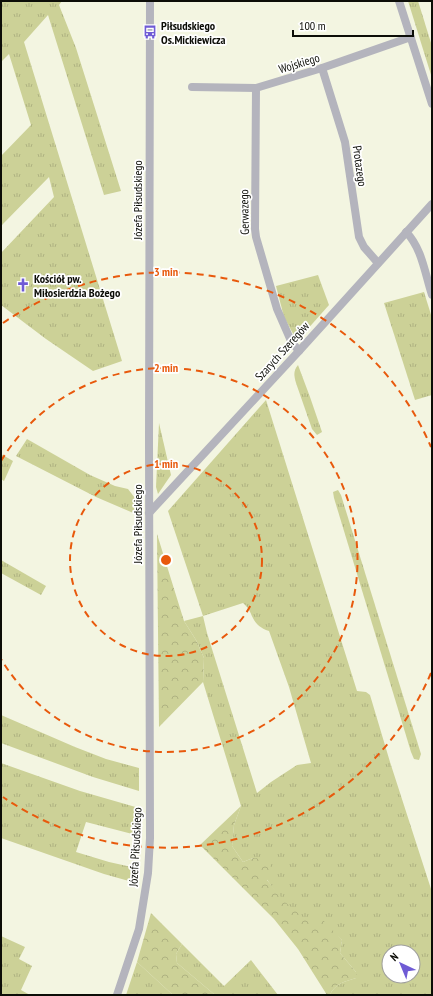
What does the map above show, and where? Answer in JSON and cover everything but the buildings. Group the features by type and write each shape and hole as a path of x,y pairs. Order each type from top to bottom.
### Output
{"street":[{"name":"Józefa Piłsudskiego","path":"117,995 139,929 148,873 150,838 149,513 151,1"},
{"path":"399,1 432,104"},
{"name":"Wojskiego","path":"192,87 256,88 322,68 410,37"},
{"name":"Protazego","path":"322,68 345,142 359,237 364,247 378,263"},
{"name":"Gerwazego","path":"256,88 256,237 279,315 291,341 299,351"},
{"name":"Szarych Szeregów","path":"149,513 299,351 432,204"},
{"path":"406,232 412,238 418,250 432,295"}],"green space":[{"path":"1,1 62,1 59,5 76,48 121,191 104,195 48,15 24,42 122,361 93,371 46,339 1,305 1,253 54,197 49,177 1,226 1,156 31,125 9,54 1,62"},
{"path":"408,1 418,1 432,46 432,78"},
{"path":"318,275 329,305 297,341 284,317 276,286"},
{"path":"424,292 432,318 432,395 415,400 384,303"},
{"path":"298,365 322,432 317,435 312,429 295,380 295,371"},
{"path":"266,400 357,691 366,692 370,695 432,892 432,995 330,995 337,986 356,978 356,972 340,953 342,940 329,931 298,915 276,892 253,858 243,862 232,846 234,825 241,806 203,682 204,658 196,640 184,621 203,616 168,511","holes":["243,603 247,607 255,622 269,631 289,687 311,763 297,765 257,793 203,616"]},
{"path":"159,423 171,475 158,494 156,487"},
{"path":"27,439 90,475 115,486 128,489 138,502 138,515 96,497 16,456"},
{"path":"1,454 13,461 4,481 1,479"},
{"path":"338,490 341,495 421,754 419,760 414,759 411,752 334,498 333,492"},
{"path":"157,534 184,621 196,640 204,658 203,682 159,727"},
{"path":"1,560 46,586 41,595 1,573"},
{"path":"1,715 106,759 139,768 139,791 93,777 1,743"},
{"path":"1,763 80,791 139,808 140,836 86,822 76,852 136,868 136,883 104,874 1,838"},
{"path":"241,806 234,825 232,846 243,862 253,858 270,860 271,873 267,880 285,902 305,919 315,914 322,919 342,940 340,953 356,972 356,978 337,986 330,995 327,995 298,949 274,919 200,845"},
{"path":"151,913 182,944 176,954 177,963 215,995 173,995 137,962"},
{"path":"1,936 25,947 19,959 32,966 21,990 30,995 1,995"},
{"path":"182,944 224,986 251,960 278,995 215,995 177,963 176,954"},
{"path":"137,962 173,995 126,995"}],"place":[{"name":"Piłsudskiego Os.Mickiewicza","path":"150,32"},
{"name":"Kościół pw. Miłosierdzia Bożego","path":"23,285"}]}
